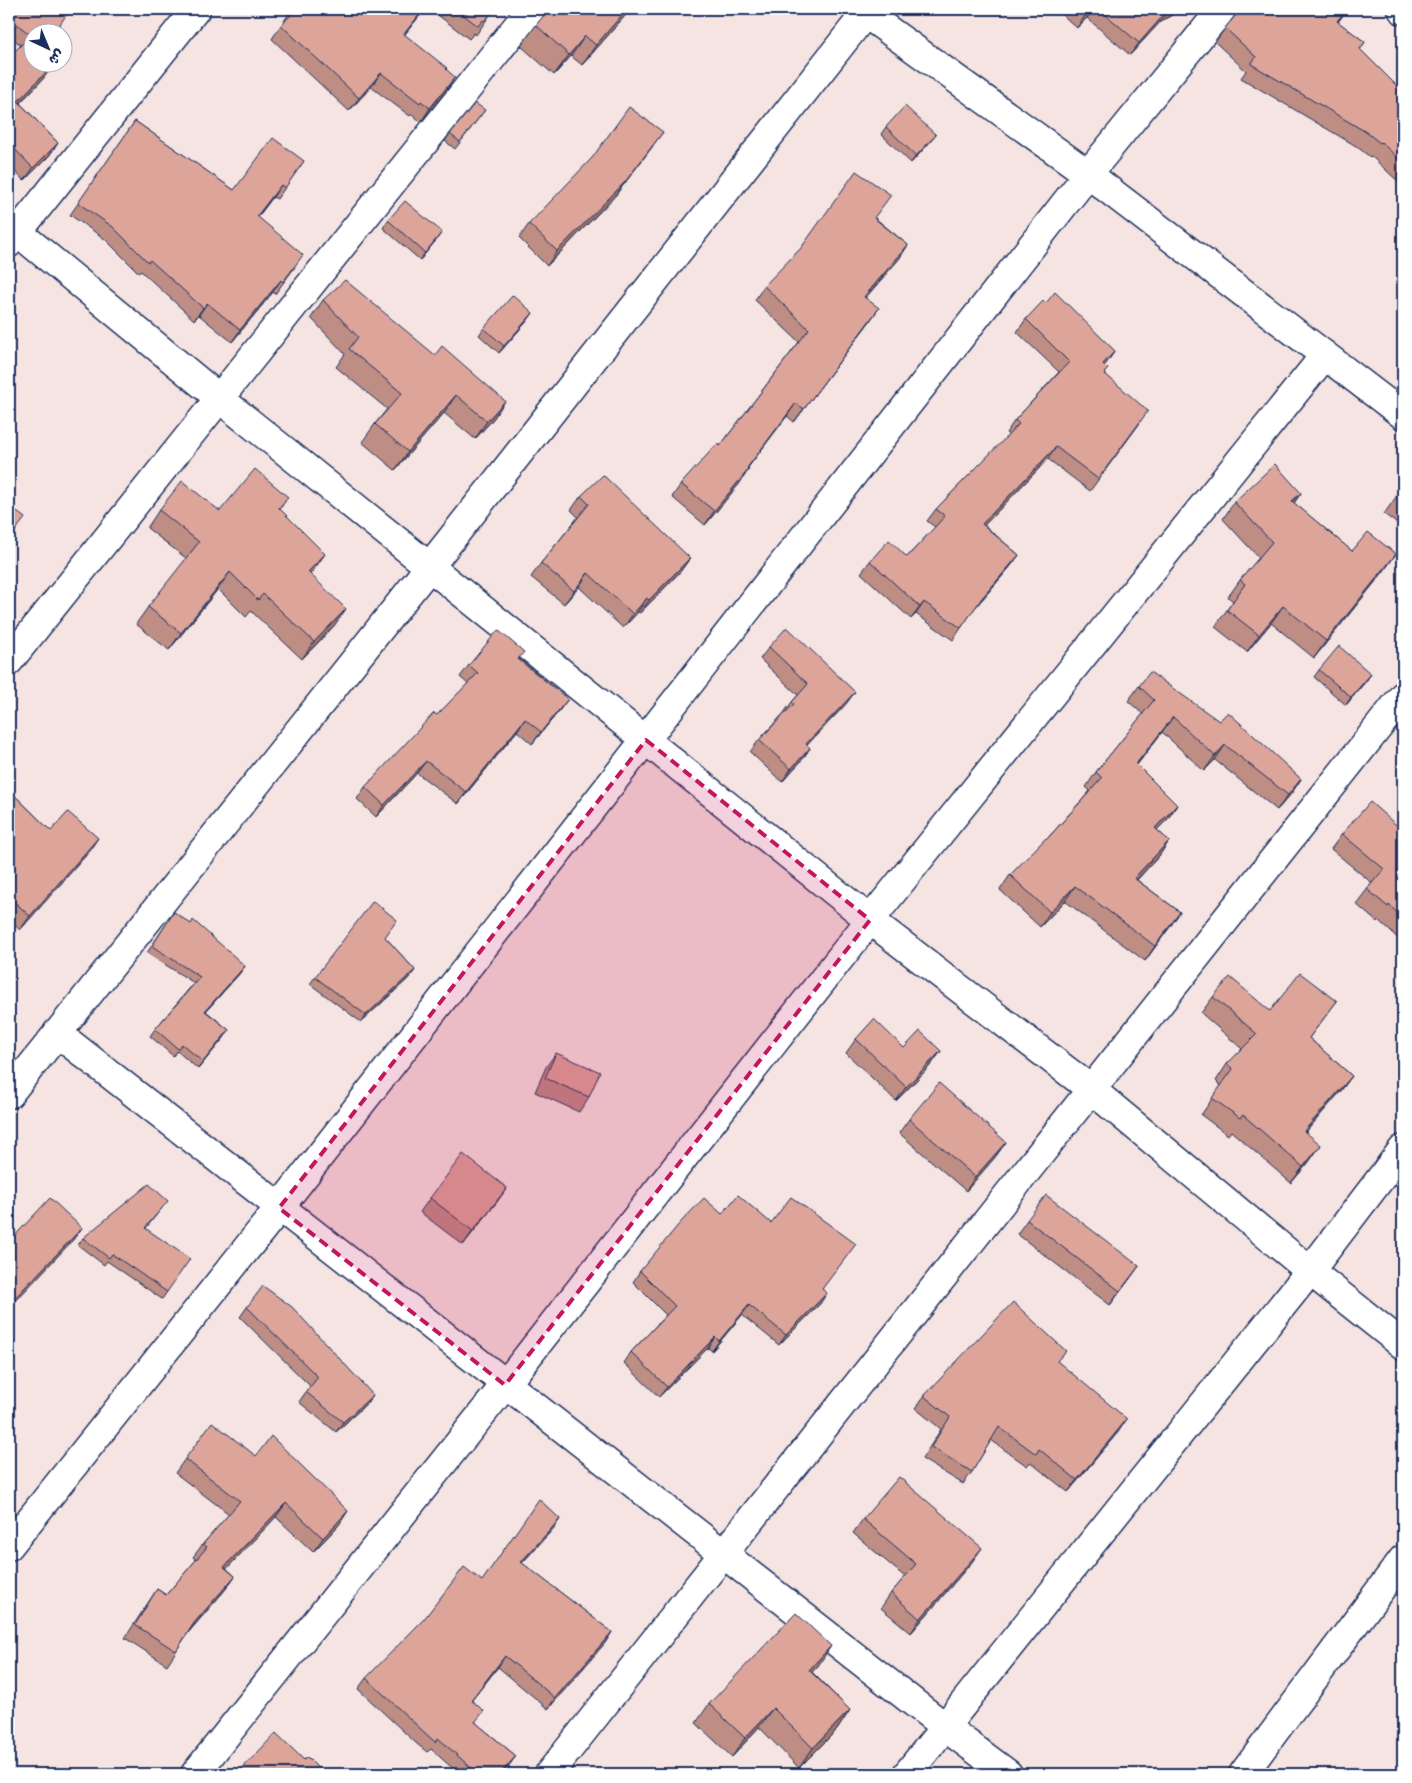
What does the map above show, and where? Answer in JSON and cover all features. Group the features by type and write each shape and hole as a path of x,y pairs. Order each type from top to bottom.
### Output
{"street":[{"path":"196,9 12,233 870,920 1092,1090 1310,1271 1403,1345"},
{"path":"9,661 531,9"},
{"path":"9,1546 279,1208 1088,174 1222,9"},
{"path":"9,1094 430,566 864,10 1088,174 1403,415"},
{"path":"195,1774 505,1385 870,920 1325,355"},
{"path":"549,1774 1403,696"},
{"path":"57,1033 505,1385 1008,1774"},
{"path":"907,1774 1310,1271 1403,1149"},
{"path":"1243,1774 1403,1559"}],"highlighted area":[{"path":"646,740 870,920 505,1385 279,1208"}],"building":[{"path":"9,9 70,9 62,22 22,22 22,28 9,18"},
{"path":"294,9 424,9 404,34 447,68 455,77 430,108 421,101 420,103 381,73 359,98 281,25 296,10"},
{"path":"456,9 494,9 485,21 483,20 478,26"},
{"path":"549,9 627,9 596,45 585,36 569,55 536,25"},
{"path":"1078,9 1092,9 1085,16"},
{"path":"1099,9 1169,9 1139,43"},
{"path":"1241,9 1347,9 1337,21 1365,42 1360,49 1400,89 1403,85 1403,163 1381,142 1366,132 1251,64 1256,57 1225,28"},
{"path":"22,44 22,72 46,72 18,101 58,143 33,168 9,143 9,57"},
{"path":"475,103 485,110 460,142 450,134"},
{"path":"905,106 936,135 916,156 886,127"},
{"path":"629,107 663,132 625,182 557,251 529,224 592,158"},
{"path":"135,121 234,190 273,138 304,161 285,188 281,185 257,216 303,255 283,282 281,280 240,330 207,303 203,308 150,260 148,262 113,227 78,203"},
{"path":"856,171 891,195 874,218 908,245 864,297 879,308 804,409 796,403 747,468 749,469 714,511 681,484 717,444 720,446 809,329 764,286 801,248"},
{"path":"405,201 442,232 425,253 388,220"},
{"path":"345,280 435,355 442,346 505,401 487,421 456,395 408,452 375,424 402,393 349,349 358,337 323,300"},
{"path":"1055,292 1115,351 1103,364 1108,369 1104,373 1148,411 1098,479 1056,447 982,524 1019,555 982,598 961,628 924,602 920,607 870,561 889,540 907,557 945,516 936,509 1019,424 1015,420 1069,362 1026,319 1043,301 1046,303"},
{"path":"513,295 533,313 504,346 484,328"},
{"path":"1275,464 1301,493 1292,501 1352,551 1368,532 1396,554 1326,641 1283,606 1259,635 1227,610 1245,584 1240,580 1272,542 1234,502"},
{"path":"255,469 288,497 279,508 325,554 308,572 346,609 314,642 263,594 258,600 230,572 181,633 148,607 199,542 159,510 182,481 220,511"},
{"path":"603,475 690,558 649,600 647,598 633,614 588,573 574,591 541,563 589,504 581,496"},
{"path":"1403,487 1403,496 1399,493"},
{"path":"9,506 25,518 9,539"},
{"path":"787,627 855,692 806,744 810,748 791,769 759,740 794,704 792,702 808,684 769,647"},
{"path":"498,630 524,652 518,659 568,699 541,732 525,719 466,792 426,761 384,805 365,787 434,713 437,715 478,673 469,665"},
{"path":"1339,646 1371,674 1351,697 1319,670"},
{"path":"1150,672 1219,721 1228,712 1301,779 1288,795 1225,745 1215,756 1173,717 1136,764 1177,805 1155,828 1169,841 1134,878 1180,912 1155,946 1075,886 1050,912 1010,875 1047,839 1102,778 1096,772 1154,700 1139,686"},
{"path":"9,790 51,831 68,812 98,838 30,916 9,897"},
{"path":"1370,802 1403,831 1403,918 1367,889 1384,869 1342,834"},
{"path":"373,901 397,920 385,937 415,970 366,1015 315,977"},
{"path":"174,912 191,924 193,920 245,966 205,1011 229,1030 203,1062 182,1044 178,1049 155,1029 200,977 152,946"},
{"path":"1300,973 1337,1001 1309,1038 1352,1076 1304,1131 1321,1145 1303,1167 1243,1115 1240,1118 1212,1098 1233,1069 1227,1064 1257,1034 1213,997 1230,977 1270,1011"},
{"path":"874,1019 904,1048 920,1031 941,1051 906,1087 856,1039"},
{"path":"556,1053 600,1072 589,1097 545,1078"},
{"path":"939,1083 1006,1142 975,1177 909,1119"},
{"path":"463,1154 507,1188 473,1231 430,1198"},
{"path":"149,1184 168,1201 145,1228 190,1259 167,1292 112,1254 109,1258 83,1238"},
{"path":"738,1195 771,1223 791,1197 856,1244 822,1289 827,1293 786,1335 749,1305 719,1341 715,1337 667,1387 631,1352 675,1306 640,1271 680,1223 704,1198 722,1214"},
{"path":"1046,1195 1139,1266 1120,1291 1027,1220"},
{"path":"50,1198 82,1228 9,1304 9,1242"},
{"path":"263,1286 292,1307 373,1395 343,1422 306,1392 318,1377 247,1307"},
{"path":"1013,1302 1066,1351 1057,1361 1127,1419 1077,1480 1039,1449 1036,1454 999,1427 972,1472 931,1447 950,1417 924,1396"},
{"path":"212,1422 256,1456 271,1436 348,1511 323,1538 286,1503 224,1567 235,1576 194,1623 176,1651 135,1625 157,1589 166,1595 207,1547 203,1544 240,1501 185,1459"},
{"path":"899,1477 982,1548 920,1619 891,1593 916,1564 863,1519"},
{"path":"539,1499 560,1519 521,1562 612,1632 555,1698 505,1656 471,1700 484,1711 475,1722 516,1756 500,1774 478,1774 438,1738 435,1742 366,1678 424,1619 464,1567 482,1581"},
{"path":"796,1613 831,1646 809,1670 850,1710 813,1748 773,1708 745,1738 709,1704"},
{"path":"276,1733 304,1760 307,1757 324,1774 237,1774"}]}
